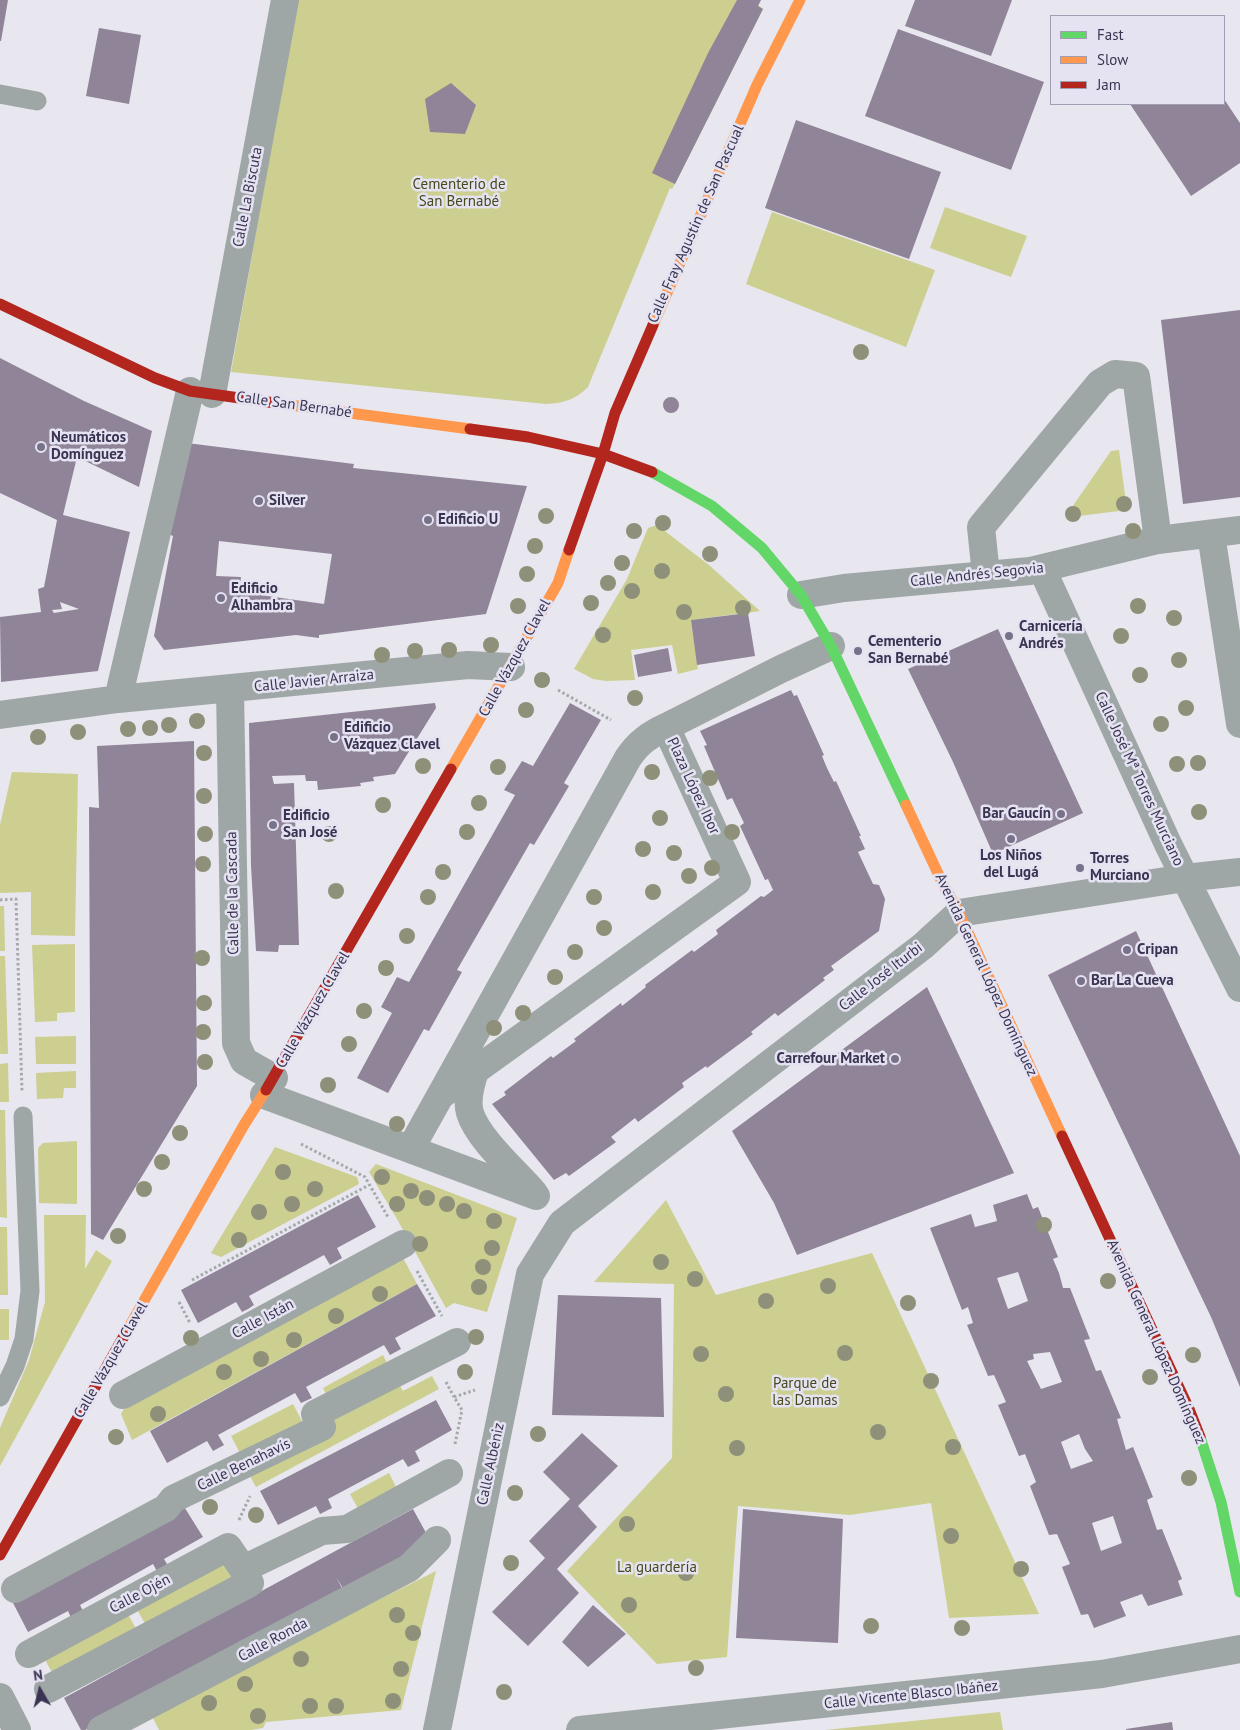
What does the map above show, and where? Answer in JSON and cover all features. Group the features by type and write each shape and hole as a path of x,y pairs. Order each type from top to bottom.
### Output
{"main road":[{"name":"Calle Fray Agustín de San Pascual","path":"603,454 615,412 685,248 757,85 800,0"},
{"name":"Calle San Bernabé","path":"0,304 155,378 201,392 528,436 603,454"},
{"name":"Avenida General López Domínguez","path":"603,454 656,473 712,506 762,548 801,595 831,646 942,882 959,913 1189,1409 1222,1502 1240,1592"},
{"name":"Calle Vázquez Clavel","path":"0,1554 244,1125 269,1087 558,583 603,454"}],"street":[{"name":"Calle La Biscuta","path":"201,392 285,0"},
{"path":"986,575 981,527 1100,383 1115,374 1136,376 1158,540"},
{"path":"118,699 201,392"},
{"name":"Calle Andrés Segovia","path":"801,595 844,588 1042,568 1158,540 1240,530"},
{"path":"1211,534 1240,724"},
{"name":"Calle José Mª Torres Murciano","path":"1042,568 1168,844 1240,988"},
{"path":"666,727 781,668 831,646"},
{"name":"Calle Javier Arraiza","path":"0,715 118,699 468,666 510,667"},
{"name":"Calle de la Cascada","path":"230,689 236,1043 244,1061 269,1087 411,1148 536,1196"},
{"name":"Plaza López Ibor","path":"411,1148 628,758 636,746 648,736 666,727 737,882 440,1096"},
{"path":"959,913 1185,878 1240,872"},
{"name":"Calle José Iturbi","path":"569,1218 923,946 959,913"},
{"path":"475,1071 470,1090 469,1113 481,1134 536,1196 569,1218"},
{"name":"Calle Albéniz","path":"437,1730 530,1274 569,1218"},
{"name":"Calle Istán","path":"123,1395 403,1244"},
{"name":"Calle Benahavís","path":"15,1589 166,1508 173,1499 322,1427 315,1414 457,1342"},
{"path":"48,1689 250,1583 243,1569 322,1530 347,1528 448,1473"},
{"name":"Calle Ronda","path":"101,1730 410,1568 438,1540"},
{"name":"Calle Ojén","path":"29,1654 228,1547 243,1569"},
{"name":"Calle Vicente Blasco Ibáñez","path":"580,1730 1102,1674 1240,1649"},
{"path":"0,1697 17,1730"}],"lane":[{"path":"0,94 37,101"},
{"path":"0,1397 15,1366 24,1339 30,1291 23,1116"}],"path":[{"path":"558,690 611,720"},
{"path":"0,900 16,899 23,1116"},
{"path":"189,1281 369,1185"}],"green space":[{"name":"Cementerio de San Bernabé","path":"298,0 761,0 758,5 763,9 675,184 672,189 670,188 588,387 574,398 564,402 546,404 231,372"},
{"path":"945,207 1027,236 1011,277 930,248"},
{"path":"772,212 935,270 906,347 746,284"},
{"path":"1119,450 1127,510 1071,517 1070,510 1111,451"},
{"path":"657,525 709,565 760,611 691,620 698,669 678,674 672,645 631,650 635,680 606,681 593,679 574,669 627,579 648,528"},
{"path":"12,772 78,774 75,936 31,935 31,892 0,893 0,825"},
{"path":"0,906 4,906 5,951 0,951"},
{"path":"75,944 75,1012 57,1013 57,1021 35,1022 32,945"},
{"path":"0,956 5,956 8,1054 0,1054"},
{"path":"76,1036 76,1064 36,1064 35,1037"},
{"path":"8,1063 9,1102 0,1102 0,1064"},
{"path":"76,1071 76,1088 64,1088 63,1098 37,1099 36,1073"},
{"path":"0,1110 5,1110 7,1218 0,1217"},
{"path":"77,1141 77,1204 39,1203 38,1148 43,1143"},
{"path":"275,1147 357,1177 359,1184 221,1257 211,1253"},
{"path":"376,1164 517,1218 487,1312 454,1303 446,1308 369,1172"},
{"name":"Parque de las Damas","path":"666,1200 716,1295 872,1253 1039,1614 949,1618 931,1503 850,1515 738,1506 727,1657 657,1664 567,1571 672,1458 674,1284 594,1282"},
{"path":"44,1215 86,1215 85,1269 96,1250 112,1261 0,1466 0,1428 29,1360 45,1302"},
{"path":"0,1227 7,1227 8,1295 0,1295"},
{"path":"401,1254 417,1284 132,1440 121,1414 132,1395"},
{"path":"0,1309 9,1309 9,1340 0,1340"},
{"path":"383,1355 390,1369 330,1402 323,1388"},
{"path":"432,1376 439,1389 256,1487 249,1474 324,1417 396,1379 403,1391"},
{"path":"293,1404 305,1427 243,1459 231,1436"},
{"path":"389,1473 399,1493 361,1514 350,1494"},
{"path":"223,1556 237,1582 148,1629 134,1604"},
{"path":"436,1571 401,1710 266,1722 263,1728 251,1730 159,1730 151,1714"},
{"path":"125,1609 139,1634 55,1678 42,1654"},
{"path":"1000,1712 1003,1730 825,1730"}],"building":[{"path":"0,0 8,0 1,41 0,41"},
{"path":"737,0 761,0 758,6 763,9 675,184 652,173 708,53"},
{"path":"915,0 1012,0 991,56 905,26"},
{"path":"99,28 141,35 129,104 86,96"},
{"path":"898,29 1044,82 1011,170 865,116"},
{"path":"451,83 476,105 465,134 430,132 425,99"},
{"path":"1225,100 1240,123 1240,163 1191,196 1131,105 1225,105"},
{"path":"796,120 941,172 909,259 765,208"},
{"path":"1240,310 1240,497 1183,504 1161,320"},
{"path":"0,358 84,401 152,431 139,487 77,457 63,515 130,532 98,671 1,682 0,617 41,612 38,589 44,587 57,520 0,493","holes":["60,602 79,609 54,613 52,610 62,609"]},
{"path":"671,397 677,399 679,405 677,411 671,413 665,411 663,405 665,399"},
{"path":"187,443 354,464 353,468 527,486 486,614 319,635 319,638 296,635 164,650 154,636 173,536 166,533","holes":["219,541 332,554 324,604 239,592 241,577 216,576"]},
{"path":"748,613 755,656 697,665 691,620"},
{"path":"998,629 1083,813 993,854 953,762 908,669"},
{"path":"668,648 672,671 638,677 634,655"},
{"path":"791,690 794,696 797,695 824,755 822,756 827,768 834,782 836,781 861,836 859,836 865,849 858,852 873,884 879,885 885,899 879,931 831,966 834,970 823,978 825,980 778,1016 775,1013 751,1032 753,1034 707,1068 706,1066 682,1083 684,1087 638,1122 635,1118 611,1137 616,1142 569,1176 566,1173 554,1180 492,1104 506,1095 504,1092 551,1056 553,1058 576,1041 574,1039 621,1003 622,1006 646,987 645,985 692,950 694,952 718,934 716,930 761,896 764,897 773,890 768,879 765,880 740,826 744,823 732,798 727,800 704,746 707,745 700,731"},
{"path":"435,703 436,708 395,774 373,777 374,781 360,783 361,786 318,790 317,781 306,781 305,775 272,776 274,784 294,783 299,945 279,945 278,952 256,951 251,866 249,723"},
{"path":"570,703 601,720 564,783 569,786 534,845 530,843 457,970 462,972 429,1031 424,1029 388,1093 357,1078 392,1013 381,1007 397,977 409,982 515,795 504,790 522,761 533,766"},
{"path":"194,741 197,1086 103,1240 91,1234 89,807 99,808 97,746"},
{"path":"1136,931 1240,1156 1240,1387 1211,1317 1048,975"},
{"name":"Carrefour Market","path":"927,987 1014,1173 797,1255 774,1203 732,1131"},
{"path":"1027,1194 1033,1209 1038,1207 1058,1257 1053,1259 1063,1288 1070,1288 1090,1339 1084,1340 1096,1371 1101,1370 1121,1418 1117,1419 1126,1450 1133,1447 1153,1497 1147,1500 1157,1530 1162,1529 1182,1579 1178,1581 1183,1595 1148,1606 1142,1594 1120,1602 1126,1616 1094,1628 1088,1614 1081,1615 1062,1567 1070,1564 1057,1534 1049,1535 1030,1486 1036,1482 1025,1454 1019,1456 998,1405 1006,1402 994,1375 988,1376 967,1325 973,1323 968,1307 962,1310 930,1228 971,1214 975,1227 997,1221 993,1205","holes":["1018,1272 1028,1301 1008,1309 997,1278","1050,1352 1062,1382 1041,1389 1027,1361 1034,1359 1033,1354","1079,1434 1085,1449 1093,1461 1071,1469 1061,1442","1113,1516 1122,1543 1101,1551 1092,1523"]},
{"path":"358,1195 376,1227 337,1248 342,1258 330,1265 324,1255 249,1296 254,1305 248,1309 242,1312 236,1302 198,1323 181,1290"},
{"path":"417,1284 436,1316 395,1338 401,1349 390,1355 384,1345 306,1387 312,1398 301,1403 295,1393 218,1435 224,1445 213,1451 207,1441 167,1463 150,1431"},
{"path":"558,1295 661,1298 664,1417 552,1415"},
{"path":"436,1400 452,1430 415,1451 420,1461 408,1467 403,1459 328,1499 332,1508 320,1514 316,1506 278,1525 260,1491"},
{"path":"582,1433 618,1466 578,1506 597,1527 557,1569 579,1593 528,1646 492,1612 545,1558 529,1541 570,1499 543,1472"},
{"path":"183,1505 203,1537 164,1559 170,1569 159,1575 153,1564 80,1605 85,1615 73,1622 68,1611 28,1632 11,1599"},
{"path":"413,1509 431,1542 344,1590 336,1577 343,1590 85,1730 81,1730 64,1698"},
{"path":"743,1509 843,1519 838,1643 736,1638"},
{"path":"593,1605 626,1634 588,1667 562,1642"},
{"path":"1172,1722 1173,1730 1126,1730 1126,1729"}],"traffic: fast":[{"path":"652,472 712,506 762,548 801,595 831,646 906,805"},
{"path":"1200,1437 1221,1502 1240,1592"}],"traffic: slow":[{"path":"653,325 757,85 800,0"},
{"path":"275,403 470,429"},
{"path":"451,769 558,583 569,550"},
{"path":"906,805 942,882 959,913 1062,1136"},
{"path":"124,1336 244,1125 266,1090"}],"traffic: jam":[{"path":"0,304 155,378 190,391 275,403"},
{"path":"569,550 603,454 615,413 653,325"},
{"path":"470,429 528,437 603,454 652,472"},
{"path":"266,1090 451,769"},
{"path":"1062,1136 1189,1409 1200,1437"},
{"path":"0,1555 124,1336"}],"place":[{"name":"Neumáticos Domínguez","path":"41,447"},
{"name":"Silver","path":"259,501"},
{"name":"Edificio U","path":"428,520"},
{"name":"Edificio Alhambra","path":"221,598"},
{"name":"Carnicería Andrés","path":"1009,636"},
{"name":"Cementerio San Bernabé","path":"858,651"},
{"name":"Edificio Vázquez Clavel","path":"334,737"},
{"name":"Bar Gaucín","path":"1061,814"},
{"name":"Edificio San José","path":"273,825"},
{"name":"Los Niños del Lugá","path":"1011,839"},
{"name":"Torres Murciano","path":"1080,868"},
{"name":"Cripan","path":"1127,950"},
{"name":"Bar La Cueva","path":"1081,981"},
{"name":"Carrefour Market","path":"895,1059"}],"park label":[{"name":"La guardería","path":"657,1568"}]}
